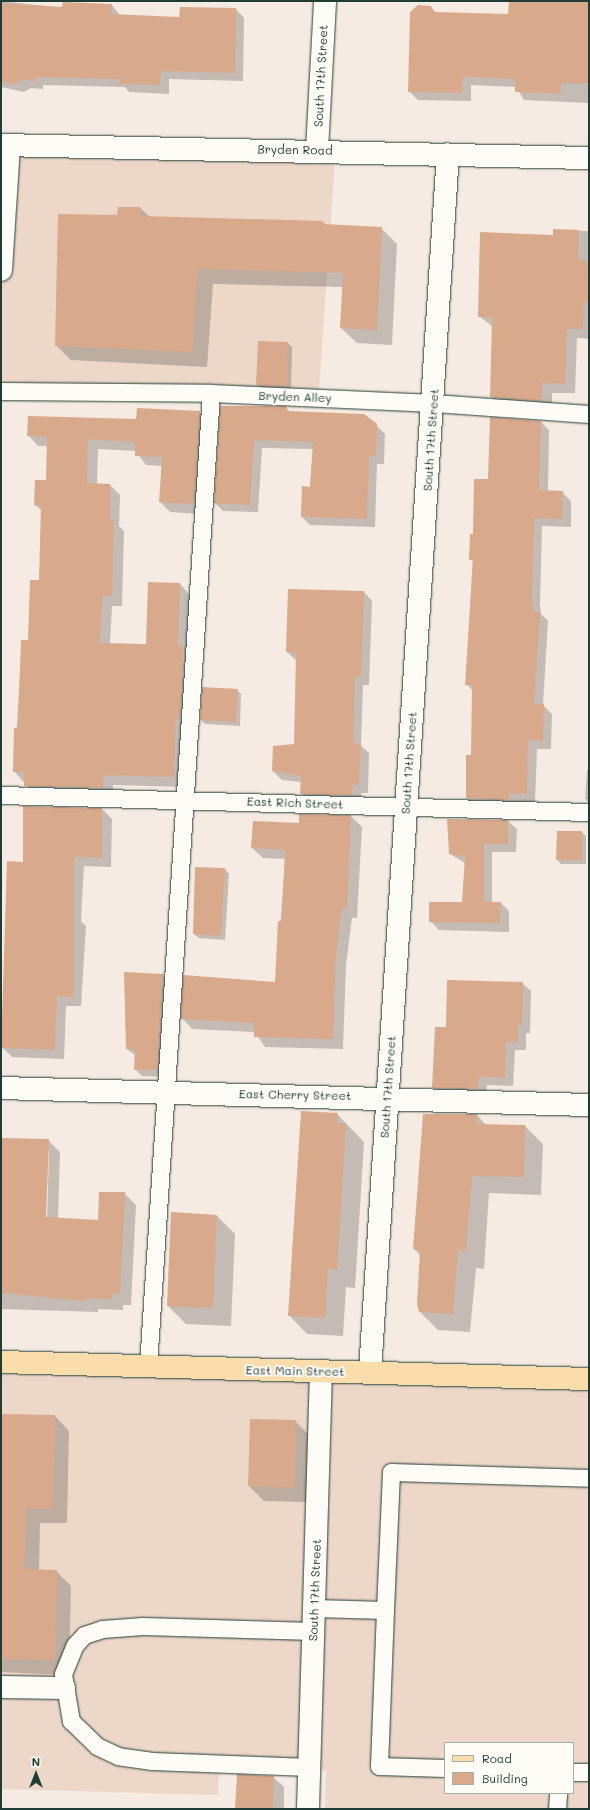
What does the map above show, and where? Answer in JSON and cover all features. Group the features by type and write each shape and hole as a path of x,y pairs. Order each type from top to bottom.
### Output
{"main road":[{"name":"East Main Street","path":"1,1362 589,1379"}],"street":[{"name":"South 17th Street","path":"317,150 325,1"},
{"name":"Bryden Road","path":"5,145 317,150 589,158"},
{"path":"1,270 5,145"},
{"name":"South 17th Street","path":"370,1372 434,402 448,154"},
{"name":"East Cherry Street","path":"1,1088 387,1097 589,1105"},
{"name":"South 17th Street","path":"308,1809 321,1371"},
{"path":"1,1687 64,1688"}],"lane":[{"name":"Bryden Alley","path":"1,391 211,393 434,402 589,414"},
{"path":"148,1366 211,393"},
{"name":"East Rich Street","path":"1,795 589,812"},
{"path":"444,1768 379,1766 391,1472 589,1478"},
{"path":"314,1608 385,1610"},
{"path":"309,1767 152,1761 118,1756 97,1746 71,1721 64,1688 63,1674 75,1645 84,1635 102,1629 143,1626 313,1632"},
{"path":"574,1772 589,1772"},
{"path":"557,1809 558,1794"}],"shaded area":[{"path":"6,139 336,147 318,403 1,390 1,226"},
{"path":"589,1360 589,1809 325,1809 326,1771 219,1767 218,1795 1,1789 1,1363 588,1377"}],"building":[{"path":"509,1 589,1 589,83 561,83 560,94 515,92 515,79 463,77 462,93 408,92 410,12 418,5 431,6 434,12 508,14"},
{"path":"63,2 112,4 111,14 179,17 180,7 236,8 235,73 161,71 160,85 120,84 120,79 35,77 35,81 22,80 15,84 1,82 1,3 62,7"},
{"path":"118,207 141,207 141,216 323,221 323,224 382,227 377,330 340,328 343,273 198,269 192,352 55,346 58,214 117,215"},
{"path":"553,229 579,230 578,260 587,260 589,303 584,302 583,329 567,329 565,384 542,383 542,401 490,397 492,317 478,317 480,232 553,235"},
{"path":"258,341 288,342 287,386 256,385"},
{"path":"220,406 286,406 286,411 364,414 377,424 376,456 369,456 367,519 301,517 302,486 310,487 313,442 254,440 250,505 214,503"},
{"path":"137,408 200,411 194,503 159,502 162,457 135,456 135,442 88,439 87,483 110,484 110,520 114,520 112,596 102,596 100,643 146,644 148,582 180,583 178,645 183,646 182,686 180,719 176,718 174,777 103,775 103,788 24,786 24,772 13,772 14,728 18,728 21,640 28,640 30,580 39,580 41,505 34,505 35,480 46,480 47,437 27,436 28,416 136,419"},
{"path":"490,417 541,421 539,490 563,491 562,519 534,518 533,611 540,612 534,704 544,704 543,741 528,740 527,794 509,794 509,800 466,798 466,755 471,755 472,685 465,685 473,560 469,560 470,534 473,534 474,479 488,479"},
{"path":"288,589 364,591 361,677 355,677 353,743 361,744 359,785 353,785 352,795 300,794 301,776 272,771 273,746 294,744 296,653 286,652"},
{"path":"202,687 238,689 236,722 200,720"},
{"path":"23,806 102,808 102,858 74,857 74,989 72,997 57,997 55,1050 1,1048 7,861 23,862"},
{"path":"299,814 351,815 347,908 342,908 336,954 333,1039 254,1037 254,1023 180,1019 183,975 275,982 278,921 282,921 285,850 251,848 253,821 299,823"},
{"path":"447,819 508,820 508,844 484,844 484,902 501,902 500,923 429,922 429,902 462,902 465,857 449,854"},
{"path":"557,831 582,831 582,860 556,860"},
{"path":"195,867 225,868 221,936 193,934"},
{"path":"124,972 163,974 157,1070 134,1070 135,1050 126,1049"},
{"path":"447,980 523,982 522,1025 518,1025 518,1042 506,1042 505,1078 479,1077 478,1089 432,1088 435,1027 446,1027"},
{"path":"301,1111 338,1113 337,1123 346,1123 337,1270 328,1269 325,1318 288,1316"},
{"path":"423,1114 477,1114 477,1124 525,1125 524,1177 472,1176 466,1251 458,1250 453,1314 419,1312 417,1304 420,1250 413,1249"},
{"path":"1,1138 49,1139 46,1217 98,1220 99,1192 125,1192 120,1294 112,1294 112,1299 87,1298 86,1301 1,1293"},
{"path":"171,1212 217,1215 213,1308 167,1306"},
{"path":"1,1414 55,1415 53,1509 26,1509 24,1569 57,1570 55,1660 1,1659"},
{"path":"250,1419 296,1420 294,1488 248,1486"},
{"path":"237,1774 274,1776 273,1809 235,1809"}]}
